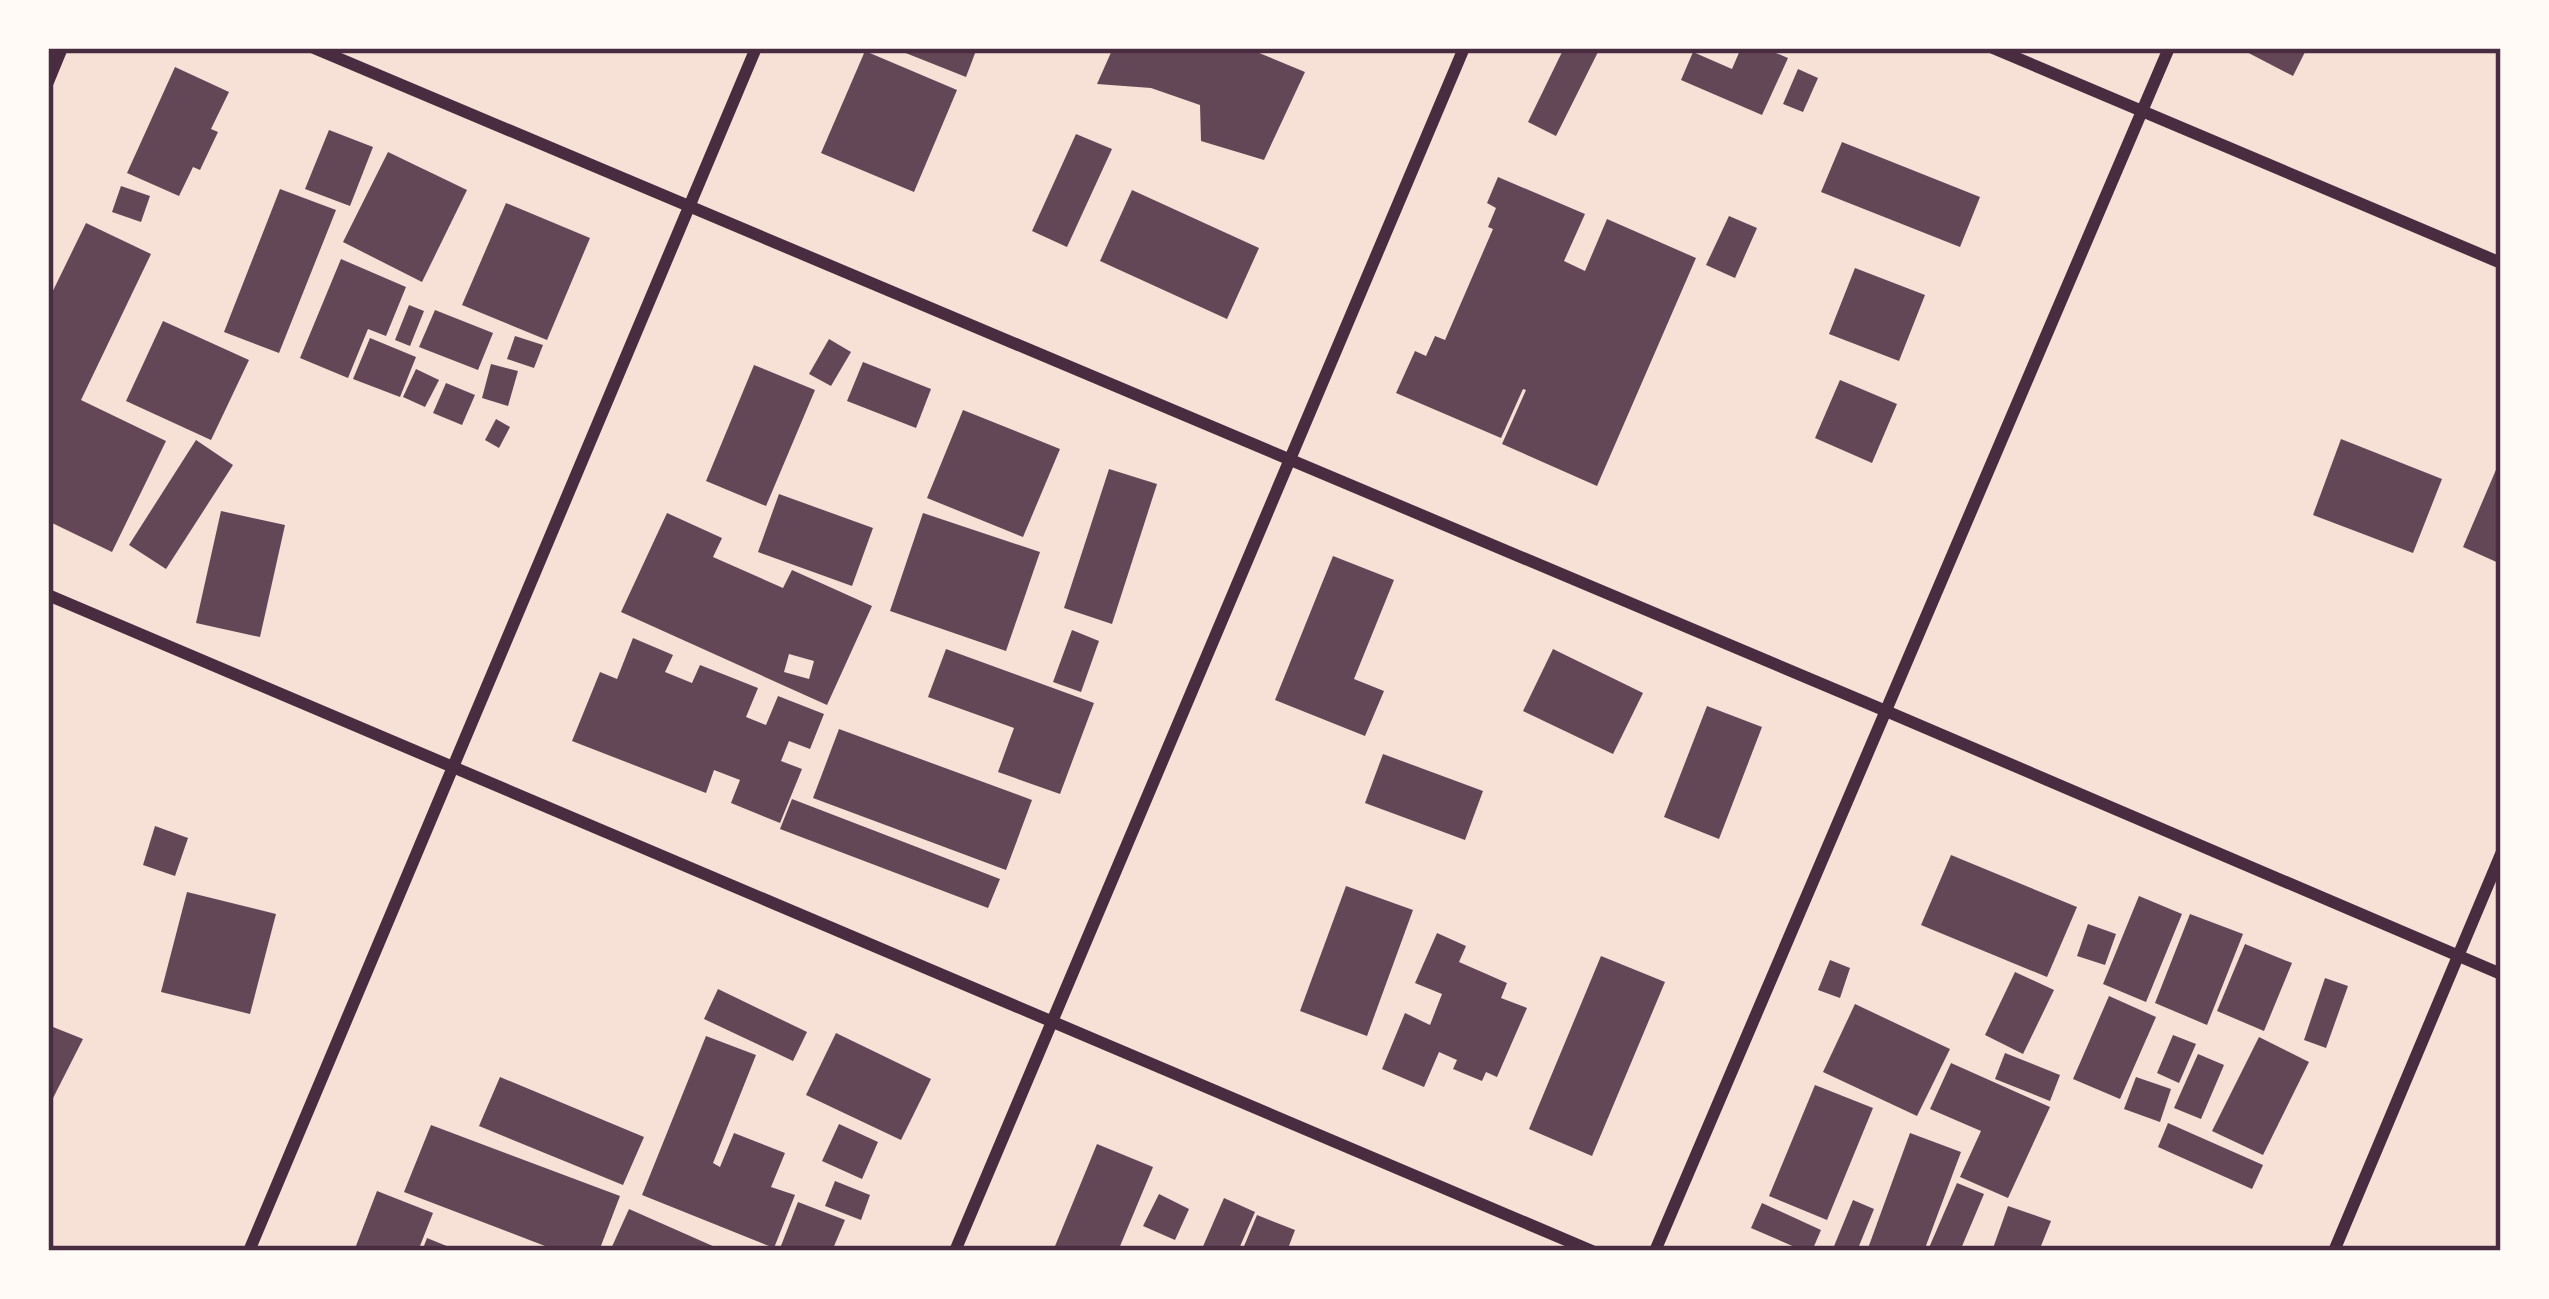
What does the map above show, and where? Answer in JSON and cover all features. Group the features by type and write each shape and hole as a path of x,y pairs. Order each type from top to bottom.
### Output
{"street":[{"path":"48,82 62,48"},
{"path":"314,48 2501,974"},
{"path":"249,1251 756,48"},
{"path":"955,1251 1464,48"},
{"path":"1993,48 2501,263"},
{"path":"1655,1251 2169,48"},
{"path":"48,595 1592,1251"},
{"path":"2334,1251 2501,854"}],"building":[{"path":"893,48 977,48 966,77"},
{"path":"1113,48 1247,48 1305,72 1264,160 1201,141 1200,105 1151,88 1097,84"},
{"path":"1564,48 1600,48 1556,136 1528,122"},
{"path":"1741,48 1764,48 1788,58 1762,115 1681,80 1693,52 1732,69"},
{"path":"2239,48 2307,48 2293,76"},
{"path":"865,51 957,90 914,192 821,153"},
{"path":"175,67 229,92 211,129 218,132 200,170 193,167 179,196 127,173"},
{"path":"1798,69 1818,78 1803,112 1783,104"},
{"path":"329,130 373,147 350,206 305,189"},
{"path":"1076,134 1112,149 1067,247 1032,231"},
{"path":"1842,142 1980,197 1960,247 1821,192"},
{"path":"388,152 467,190 422,282 343,242"},
{"path":"1498,177 1585,214 1564,261 1585,271 1607,219 1696,258 1597,486 1502,444 1526,390 1501,438 1396,393 1415,351 1426,356 1435,336 1445,340 1493,229 1488,227 1496,208 1487,203"},
{"path":"121,186 150,196 141,222 112,212"},
{"path":"280,189 336,210 279,353 224,332"},
{"path":"1132,190 1259,248 1227,319 1100,261"},
{"path":"506,203 590,238 547,340 462,305"},
{"path":"1729,216 1757,228 1735,278 1706,265"},
{"path":"86,223 151,254 81,400 166,441 112,552 48,521 48,301"},
{"path":"341,259 406,287 386,336 368,329 348,378 300,358"},
{"path":"1855,268 1925,295 1899,361 1829,334"},
{"path":"409,305 424,311 410,346 395,340"},
{"path":"435,310 493,333 478,370 419,347"},
{"path":"163,321 249,360 211,440 126,401"},
{"path":"515,336 543,345 534,368 507,359"},
{"path":"370,338 416,357 400,397 353,379"},
{"path":"829,339 851,352 831,386 809,374"},
{"path":"863,362 931,389 916,428 847,401"},
{"path":"491,364 518,371 508,406 482,398"},
{"path":"754,365 815,390 766,506 706,481"},
{"path":"416,369 439,380 425,407 403,397"},
{"path":"1840,380 1897,404 1872,463 1815,438"},
{"path":"446,383 475,395 462,425 433,413"},
{"path":"963,410 1060,449 1023,537 927,498"},
{"path":"496,419 510,427 499,448 485,440"},
{"path":"2341,439 2442,479 2413,553 2313,515"},
{"path":"196,440 233,465 166,569 129,545"},
{"path":"2501,458 2501,564 2463,547"},
{"path":"1109,469 1157,484 1112,624 1064,608"},
{"path":"779,494 873,528 852,586 758,552"},
{"path":"221,511 285,525 260,637 196,623"},
{"path":"667,513 722,538 713,557 783,588 792,570 872,606 827,705 621,612","holes":["789,654 814,661 809,679 784,672"]},
{"path":"923,513 1040,552 1006,651 890,611"},
{"path":"1333,556 1394,580 1354,679 1384,691 1365,736 1275,700"},
{"path":"1072,630 1099,641 1081,692 1053,682"},
{"path":"633,638 673,655 665,672 692,683 700,665 758,688 746,717 766,725 778,696 824,714 810,749 789,741 781,761 802,769 780,823 731,803 740,780 714,770 706,793 572,741 600,672 617,679"},
{"path":"946,649 1094,703 1060,794 998,772 1014,728 928,697"},
{"path":"1553,649 1643,693 1613,754 1523,711"},
{"path":"1707,706 1762,727 1719,839 1664,817"},
{"path":"839,729 1032,800 1006,870 813,798"},
{"path":"1383,754 1483,791 1465,840 1365,803"},
{"path":"792,799 1000,879 988,908 780,829"},
{"path":"155,826 188,838 175,876 143,865"},
{"path":"1951,855 2077,907 2047,977 1921,925"},
{"path":"1346,886 1413,910 1367,1036 1300,1011"},
{"path":"187,892 276,914 250,1014 161,992"},
{"path":"2139,896 2182,914 2146,1002 2103,984"},
{"path":"2190,914 2243,934 2207,1025 2155,1003"},
{"path":"2088,924 2116,934 2105,965 2077,956"},
{"path":"1437,933 1466,946 1459,962 1507,983 1501,998 1527,1008 1497,1077 1486,1072 1482,1081 1453,1069 1457,1060 1439,1052 1424,1087 1382,1069 1405,1013 1430,1025 1442,994 1415,983"},
{"path":"2245,944 2292,963 2264,1031 2217,1011"},
{"path":"1601,956 1665,982 1592,1156 1529,1129"},
{"path":"1830,960 1850,968 1840,998 1818,990"},
{"path":"2015,972 2054,990 2023,1054 1985,1035"},
{"path":"2325,978 2348,986 2326,1048 2304,1040"},
{"path":"718,989 807,1032 793,1061 704,1019"},
{"path":"2109,996 2156,1017 2120,1099 2073,1079"},
{"path":"1855,1004 1950,1049 1917,1116 1823,1072"},
{"path":"48,1025 83,1039 48,1108"},
{"path":"836,1033 931,1079 901,1140 806,1095"},
{"path":"2173,1035 2196,1044 2179,1083 2157,1073"},
{"path":"706,1036 756,1055 713,1163 720,1167 734,1133 785,1153 771,1187 795,1195 774,1248 642,1195"},
{"path":"2259,1037 2309,1062 2263,1155 2212,1131"},
{"path":"2005,1053 2060,1075 2050,1101 1995,1079"},
{"path":"2198,1054 2224,1065 2201,1119 2174,1108"},
{"path":"1951,1063 2050,1107 2008,1198 1960,1177 1981,1131 1930,1109"},
{"path":"500,1077 644,1137 623,1185 479,1126"},
{"path":"2136,1077 2171,1089 2160,1122 2124,1109"},
{"path":"1815,1085 1873,1108 1827,1220 1769,1196"},
{"path":"2168,1123 2263,1165 2252,1189 2158,1147"},
{"path":"839,1124 878,1142 862,1179 822,1161"},
{"path":"431,1125 620,1196 599,1251 558,1251 404,1192"},
{"path":"1910,1133 1961,1152 1924,1251 1867,1251"},
{"path":"1097,1144 1153,1167 1118,1251 1053,1251"},
{"path":"835,1181 870,1195 861,1220 825,1206"},
{"path":"1957,1183 1984,1194 1960,1251 1928,1250"},
{"path":"377,1191 433,1213 418,1251 354,1251"},
{"path":"1159,1194 1189,1209 1175,1240 1143,1226"},
{"path":"1224,1198 1255,1212 1238,1251 1201,1251"},
{"path":"1853,1200 1874,1209 1857,1251 1832,1251"},
{"path":"798,1202 845,1220 832,1251 779,1251"},
{"path":"1762,1203 1821,1230 1812,1251 1751,1228"},
{"path":"2008,1206 2051,1221 2039,1251 1992,1251"},
{"path":"629,1209 724,1251 610,1251"},
{"path":"1257,1215 1295,1230 1287,1251 1242,1251"},
{"path":"427,1238 459,1251 422,1251"}]}
